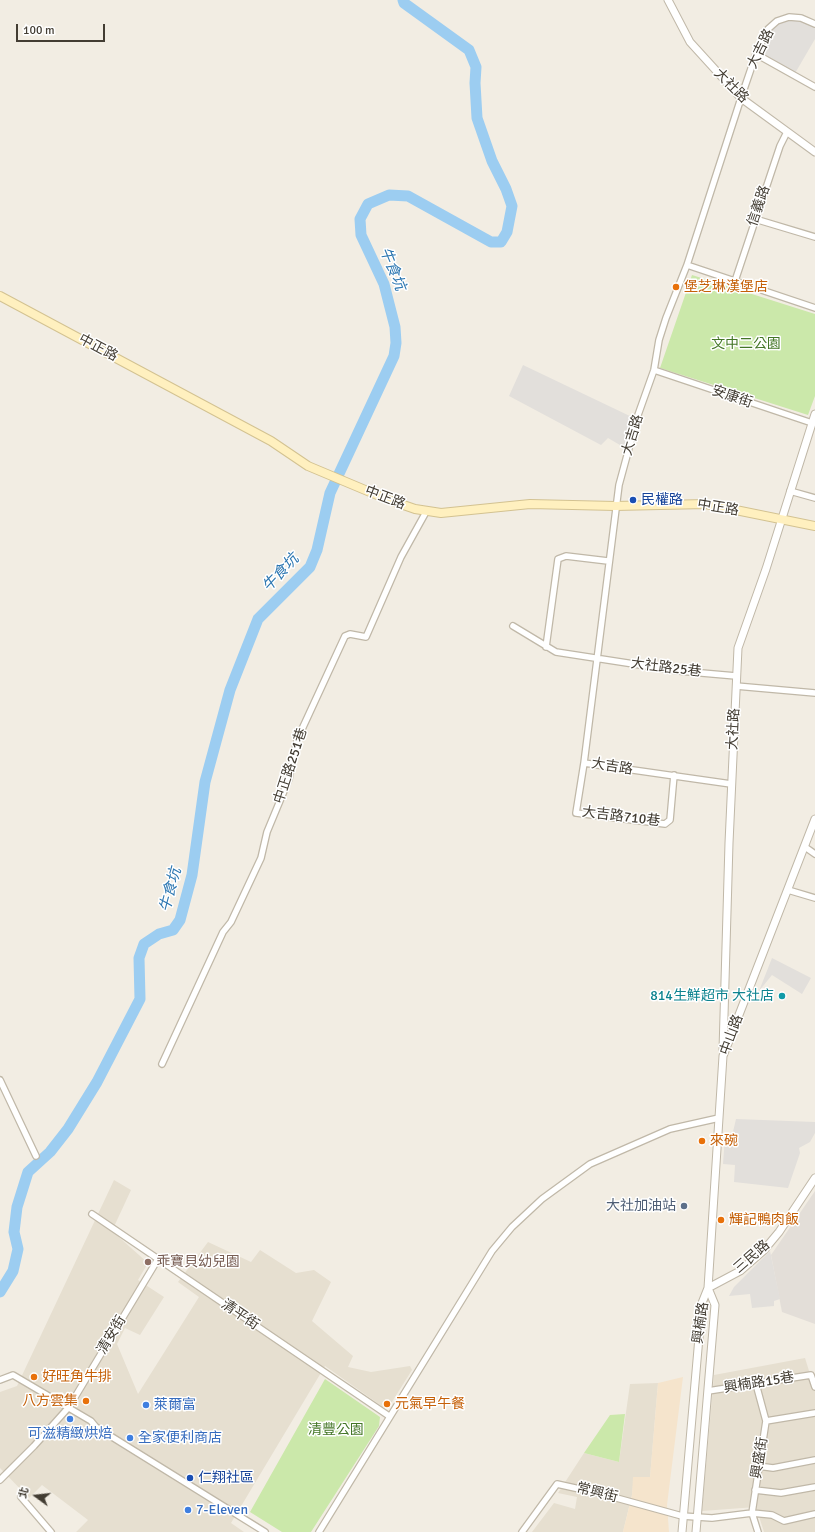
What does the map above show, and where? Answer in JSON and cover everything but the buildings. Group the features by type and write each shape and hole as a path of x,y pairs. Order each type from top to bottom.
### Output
{"main road":[{"name":"中正路","path":"0,296 264,438 308,466 389,500 426,512 441,513 530,504 615,506 706,504 782,521 815,526"}],"street":[{"name":"大社路","path":"668,0 690,42 741,98 815,152"},
{"name":"大吉路","path":"731,784 584,763 615,506 622,470 654,370 659,340 687,265 756,54 768,29 777,21 789,17 801,18 815,24"},
{"path":"756,54 815,87"},
{"name":"信義路","path":"735,281 755,219 787,132"},
{"path":"755,219 815,237"},
{"path":"687,265 815,308"},
{"name":"安康街","path":"654,370 812,423"},
{"name":"大社路","path":"723,1056 731,784 738,648 782,521 815,414"},
{"path":"790,491 815,498"},
{"name":"中正路251巷","path":"162,1064 223,932 231,922 260,858 267,832 289,779 297,740 345,636 350,634 366,637 401,557 426,512"},
{"path":"546,647 558,559 566,556 608,561"},
{"name":"大社路25巷","path":"513,626 556,652 679,671 736,676"},
{"path":"736,686 815,693"},
{"name":"大吉路710巷","path":"584,763 576,813 665,824 670,820 674,775"},
{"name":"中山路","path":"708,1288 723,1056 815,819"},
{"path":"805,847 815,854"},
{"path":"788,890 815,898"},
{"path":"0,1080 36,1156"},
{"path":"320,1532 389,1416 492,1251 512,1227 542,1199 574,1174 608,1155 670,1129 719,1118"},
{"name":"三民路","path":"708,1288 740,1271 764,1250 779,1232 815,1178"},
{"name":"清平街","path":"92,1214 389,1416"},
{"name":"清安街","path":"0,1480 69,1408 158,1259"},
{"name":"興楠路","path":"696,1532 696,1516 715,1305 708,1288"},
{"name":"興楠路","path":"682,1532 682,1516 702,1303 708,1288"},
{"path":"0,1380 13,1375 91,1421 96,1427 265,1532"},
{"name":"興楠路15巷","path":"708,1391 811,1375 815,1387"},
{"name":"興盛街","path":"756,1384 766,1422 758,1466 752,1513 758,1532"},
{"path":"766,1422 815,1413"},
{"path":"758,1466 773,1468 815,1460"},
{"name":"常興街","path":"522,1532 557,1484 602,1494 682,1516 712,1518 752,1513 772,1515 784,1521 815,1514"},
{"path":"755,1490 781,1493 815,1487"},
{"path":"21,1496 51,1532"}],"shaded area":[{"path":"789,17 815,24 815,39 794,75 756,54 768,29"},
{"path":"523,365 634,418 625,448 608,438 601,445 509,396"},
{"path":"772,958 811,978 802,994 772,975 759,991"},
{"path":"736,1119 815,1122 815,1133 810,1142 799,1148 800,1153 788,1188 734,1182 735,1165 723,1164 725,1136 732,1136"},
{"path":"114,1180 131,1190 112,1231 148,1263 138,1280 164,1297 140,1335 125,1328 117,1344 138,1394 199,1297 178,1282 208,1242 251,1262 260,1250 296,1273 314,1270 331,1282 312,1321 353,1356 348,1367 371,1372 410,1366 412,1370 390,1405 383,1407 325,1366 231,1523 244,1532 76,1532 88,1520 42,1485 29,1498 0,1468 0,1392 17,1386"},
{"path":"815,1191 815,1324 782,1312 771,1255"},
{"path":"770,1251 780,1299 774,1301 774,1306 752,1308 750,1294 729,1296 734,1287"},
{"path":"805,1358 815,1390 815,1532 764,1532 756,1507 702,1511 714,1375"},
{"path":"683,1377 667,1505 669,1532 623,1532 632,1495 633,1477 650,1477 658,1383"},
{"path":"658,1383 650,1478 634,1477 632,1495 623,1532 532,1532 554,1503 575,1509 577,1497 558,1493 584,1453 619,1462 630,1384"}],"green space":[{"name":"文中二公園","path":"692,275 815,314 815,396 808,415 660,368"},
{"name":"清豐公園","path":"325,1379 380,1417 379,1426 311,1532 282,1532 250,1512"},
{"path":"625,1414 619,1462 584,1453 610,1415"}],"waterway":[{"name":"牛食坑","path":"0,1292 13,1271 18,1249 14,1232 17,1207 28,1172 50,1152 68,1129 97,1082 140,999 139,958 144,944 159,934 173,930 180,920 192,875 205,782 230,690 258,619 310,567 317,550 330,493 394,356 396,343 395,327 384,284 361,235 360,219 368,204 389,195 408,196 491,242 501,242 507,232 512,206 506,189 492,161 477,118 475,83 476,67 469,50 404,3 403,0"}],"place":[{"name":"堡芝琳漢堡店","path":"676,287"},
{"name":"民權路","path":"633,500"},
{"name":"814生鮮超市 大社店","path":"782,996"},
{"name":"來碗","path":"702,1141"},
{"name":"大社加油站","path":"684,1206"},
{"name":"輝記鴨肉飯","path":"721,1220"},
{"name":"乖寶貝幼兒園","path":"148,1262"},
{"name":"好旺角牛排","path":"34,1377"},
{"name":"八方雲集","path":"86,1401"},
{"name":"元氣早午餐","path":"387,1404"},
{"name":"萊爾富","path":"146,1405"},
{"name":"可滋精緻烘焙","path":"70,1419"},
{"name":"全家便利商店","path":"130,1438"},
{"name":"仁翔社區","path":"190,1478"},
{"name":"7-Eleven","path":"188,1510"}]}
